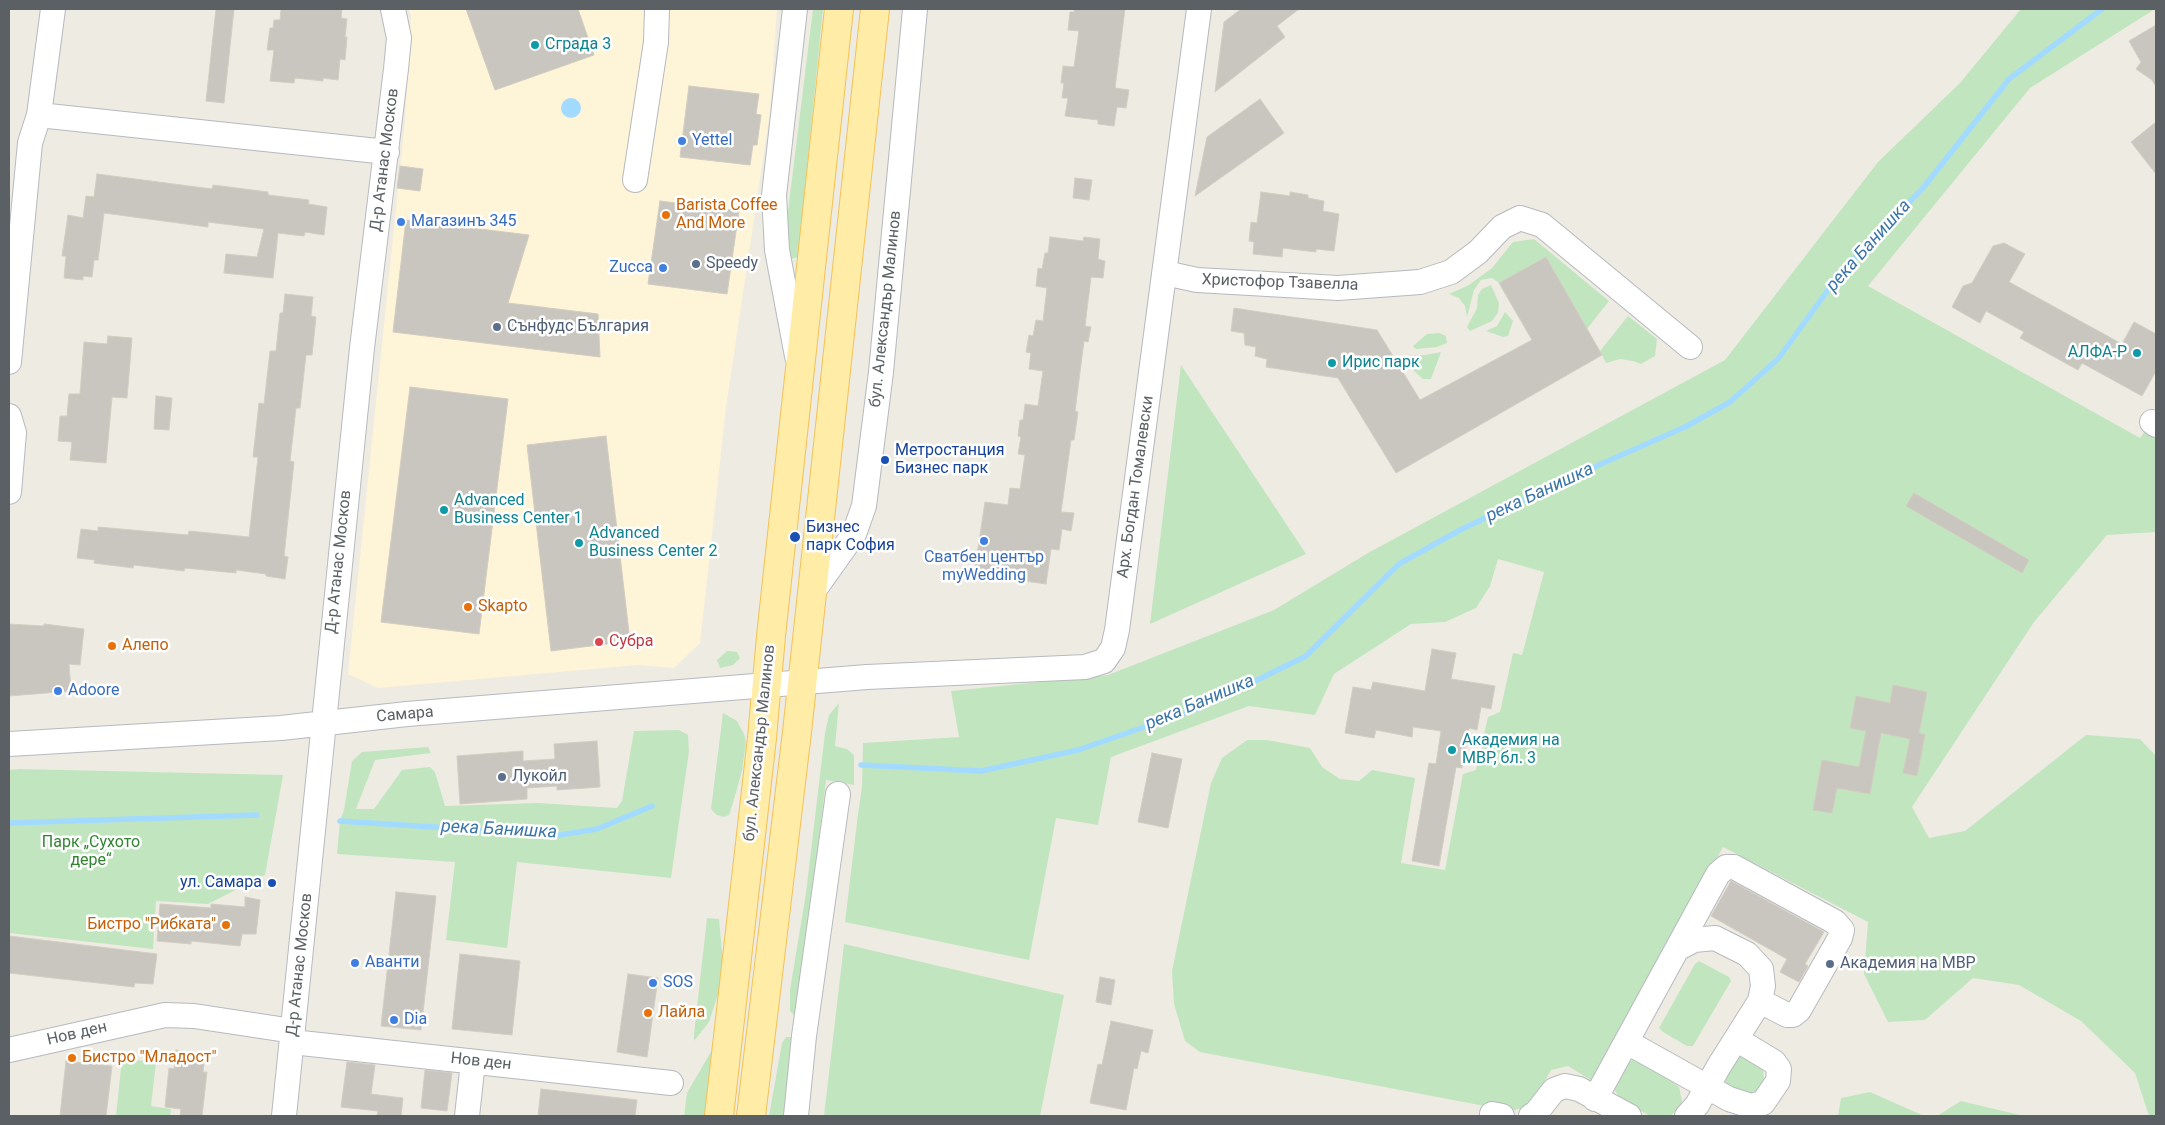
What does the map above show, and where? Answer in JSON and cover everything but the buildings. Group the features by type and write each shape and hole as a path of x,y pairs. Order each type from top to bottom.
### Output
{"main road":[{"name":"бул. Александър Малинов","path":"719,1116 767,686 838,9"},
{"name":"бул. Александър Малинов","path":"751,1116 797,732 875,9"}],"street":[{"path":"9,362 30,143 39,115 53,9"},
{"name":"Д-р Атанас Москов","path":"284,1116 362,348 399,38 393,9"},
{"path":"635,180 656,42 657,9"},
{"name":"бул. Александър Малинов","path":"795,9 774,195 777,250 800,370"},
{"name":"бул. Александър Малинов","path":"812,593 854,534 864,506 881,372 915,9"},
{"name":"Арх. Богдан Томалевски","path":"801,683 867,677 1085,667 1104,661 1113,648 1165,273 1199,9"},
{"path":"39,115 386,152"},
{"name":"Христофор Тзавелла","path":"1165,273 1197,280 1338,288 1420,282 1452,272 1478,252 1502,227 1520,218 1542,225 1690,347"},
{"path":"9,416 14,433 9,492"},
{"name":"Самара","path":"9,744 324,724 407,714 801,683"},
{"path":"796,1116 804,1036 838,794"},
{"path":"1595,1099 1718,874 1726,866 1734,867 1835,922 1842,930 1840,938 1799,1010 1793,1016 1760,1002"},
{"path":"1677,949 1694,940 1715,938 1746,954 1761,969 1763,986 1760,1002 1697,1105 1687,1116"},
{"name":"Нов ден","path":"9,1050 165,1015 194,1016 293,1036 473,1062 671,1083"},
{"path":"1626,1042 1730,1099 1752,1106 1763,1103 1778,1081 1779,1069 1774,1062 1736,1040"},
{"path":"467,1116 473,1062"},
{"path":"1531,1116 1536,1113 1554,1090 1565,1086 1579,1089 1629,1116"}],"shaded area":[{"path":"409,9 777,9 770,112 726,407 700,643 674,668 638,665 378,688 348,674 405,121 411,15"}],"green space":[{"path":"813,9 823,9 798,257 791,259 788,243 788,211"},
{"path":"2021,9 2155,9 2030,88 1868,286 2140,438 2148,427 2156,432 2156,532 2107,535 2034,622 1912,807 1929,838 1965,831 2086,735 2140,739 2156,756 2156,1116 2149,1116 2135,1073 2081,1021 2019,985 1973,978 1925,1020 1888,1022 1864,974 1868,922 1723,847 1594,1082 1568,1066 1551,1070 1531,1106 1511,1111 1200,1052 1185,1041 1174,1004 1172,971 1211,783 1222,758 1247,740 1267,740 1310,748 1322,767 1340,779 1359,781 1372,770 1415,778 1401,863 1445,870 1463,774 1476,770 1488,717 1500,712 1513,653 1522,655 1544,572 1498,559 1490,586 1476,608 1445,622 1411,624 1334,674 1315,715 1249,706 1111,757 1098,825 1056,818 1029,960 845,922 862,787 863,743 959,737 951,691 1108,675 1274,610 1368,553 1725,360 1878,162 1960,83"},
{"path":"1534,239 1609,301 1587,329 1546,257 1499,283 1492,278 1481,280 1474,290 1467,317 1465,306 1459,298 1449,294 1469,285 1492,268 1513,242"},
{"path":"1491,285 1499,303 1498,313 1492,321 1470,331 1467,327 1477,308 1478,295 1482,289"},
{"path":"1505,312 1513,321 1508,336 1503,337 1486,331 1497,326"},
{"path":"1628,316 1657,339 1655,356 1641,364 1620,359 1606,363 1600,351"},
{"path":"1439,333 1446,336 1447,343 1437,347 1416,349 1413,346 1427,334"},
{"path":"1441,352 1431,379 1423,379 1414,371 1410,355"},
{"path":"1181,365 1306,554 1150,624"},
{"path":"727,651 737,652 740,658 733,665 720,668 717,660"},
{"path":"839,703 835,746 847,749 854,755 854,785 826,780 799,1012 795,1016 790,1011 790,990 806,893 825,733 829,715"},
{"path":"723,713 737,721 746,742 742,771 733,803 729,815 724,817 717,815 711,809"},
{"path":"679,730 688,735 689,751 671,878 517,862 507,948 446,940 455,862 337,854 340,821 344,810 352,761 362,752 428,747 431,753 375,760 356,809 374,809 402,770 430,767 435,772 445,806 538,803 617,808 622,801 634,731"},
{"name":"Парк „Сухото дере“","path":"9,770 283,775 265,875 208,904 156,901 153,949 9,933"},
{"path":"707,918 719,919 723,962 720,988 709,1022 694,1041 694,1034"},
{"path":"844,944 1064,995 1040,1116 824,1116"},
{"path":"1699,961 1729,977 1731,981 1693,1046 1687,1046 1659,1028 1695,964"},
{"path":"786,1037 791,1037 795,1041 788,1116 769,1116 782,1043"},
{"path":"712,1050 705,1116 684,1116 687,1093"},
{"path":"1740,1056 1747,1056 1763,1067 1764,1081 1758,1091 1753,1094 1730,1090 1726,1084 1725,1077 1734,1059"},
{"path":"122,1059 156,1062 151,1106 171,1109 170,1116 116,1116"},
{"path":"1633,1060 1659,1072 1679,1087 1682,1101 1679,1109 1670,1116 1650,1116 1622,1100 1612,1087 1623,1065"},
{"path":"1870,1092 1924,1116 1838,1116 1841,1098"},
{"path":"1961,1101 2024,1116 1937,1116"}],"water":[{"path":"567,98 575,98 581,104 581,112 575,118 567,118 561,112 561,104"}],"waterway":[{"name":"река Банишка","path":"861,765 981,771 1078,750 1202,707 1306,656 1399,564 1460,530 1567,479 1685,427 1730,402 1778,359 1841,272 1923,188 2009,79 2102,9"},
{"name":"река Банишка","path":"340,821 560,835 597,829 652,806"},
{"name":"река Банишка","path":"9,823 257,815"}],"place":[{"name":"Сграда 3","path":"535,45"},
{"name":"Yettel","path":"682,141"},
{"name":"Barista Coffee And More","path":"666,215"},
{"name":"Магазинъ 345","path":"401,222"},
{"name":"Speedy","path":"696,264"},
{"name":"Zucca","path":"663,268"},
{"name":"Сънфудс България","path":"497,327"},
{"name":"АЛФА-Р","path":"2137,353"},
{"name":"Ирис парк","path":"1332,363"},
{"name":"Метростанция Бизнес парк","path":"885,460"},
{"name":"Advanced Business Center 1","path":"444,510"},
{"name":"Бизнес парк София","path":"795,537"},
{"name":"Сватбен център myWedding","path":"984,541"},
{"name":"Advanced Business Center 2","path":"579,543"},
{"name":"Skapto","path":"468,607"},
{"name":"Субра","path":"599,642"},
{"name":"Алепо","path":"112,646"},
{"name":"Adoore","path":"58,691"},
{"name":"Академия на МВР, бл. 3","path":"1452,750"},
{"name":"Лукойл","path":"502,777"},
{"name":"ул. Самара","path":"272,883"},
{"name":"Бистро \"Рибката\"","path":"226,925"},
{"name":"Аванти","path":"355,963"},
{"name":"Академия на МВР","path":"1830,964"},
{"name":"SOS","path":"653,983"},
{"name":"Лайла","path":"648,1013"},
{"name":"Dia","path":"394,1020"},
{"name":"Бистро \"Младост\"","path":"72,1058"}]}
